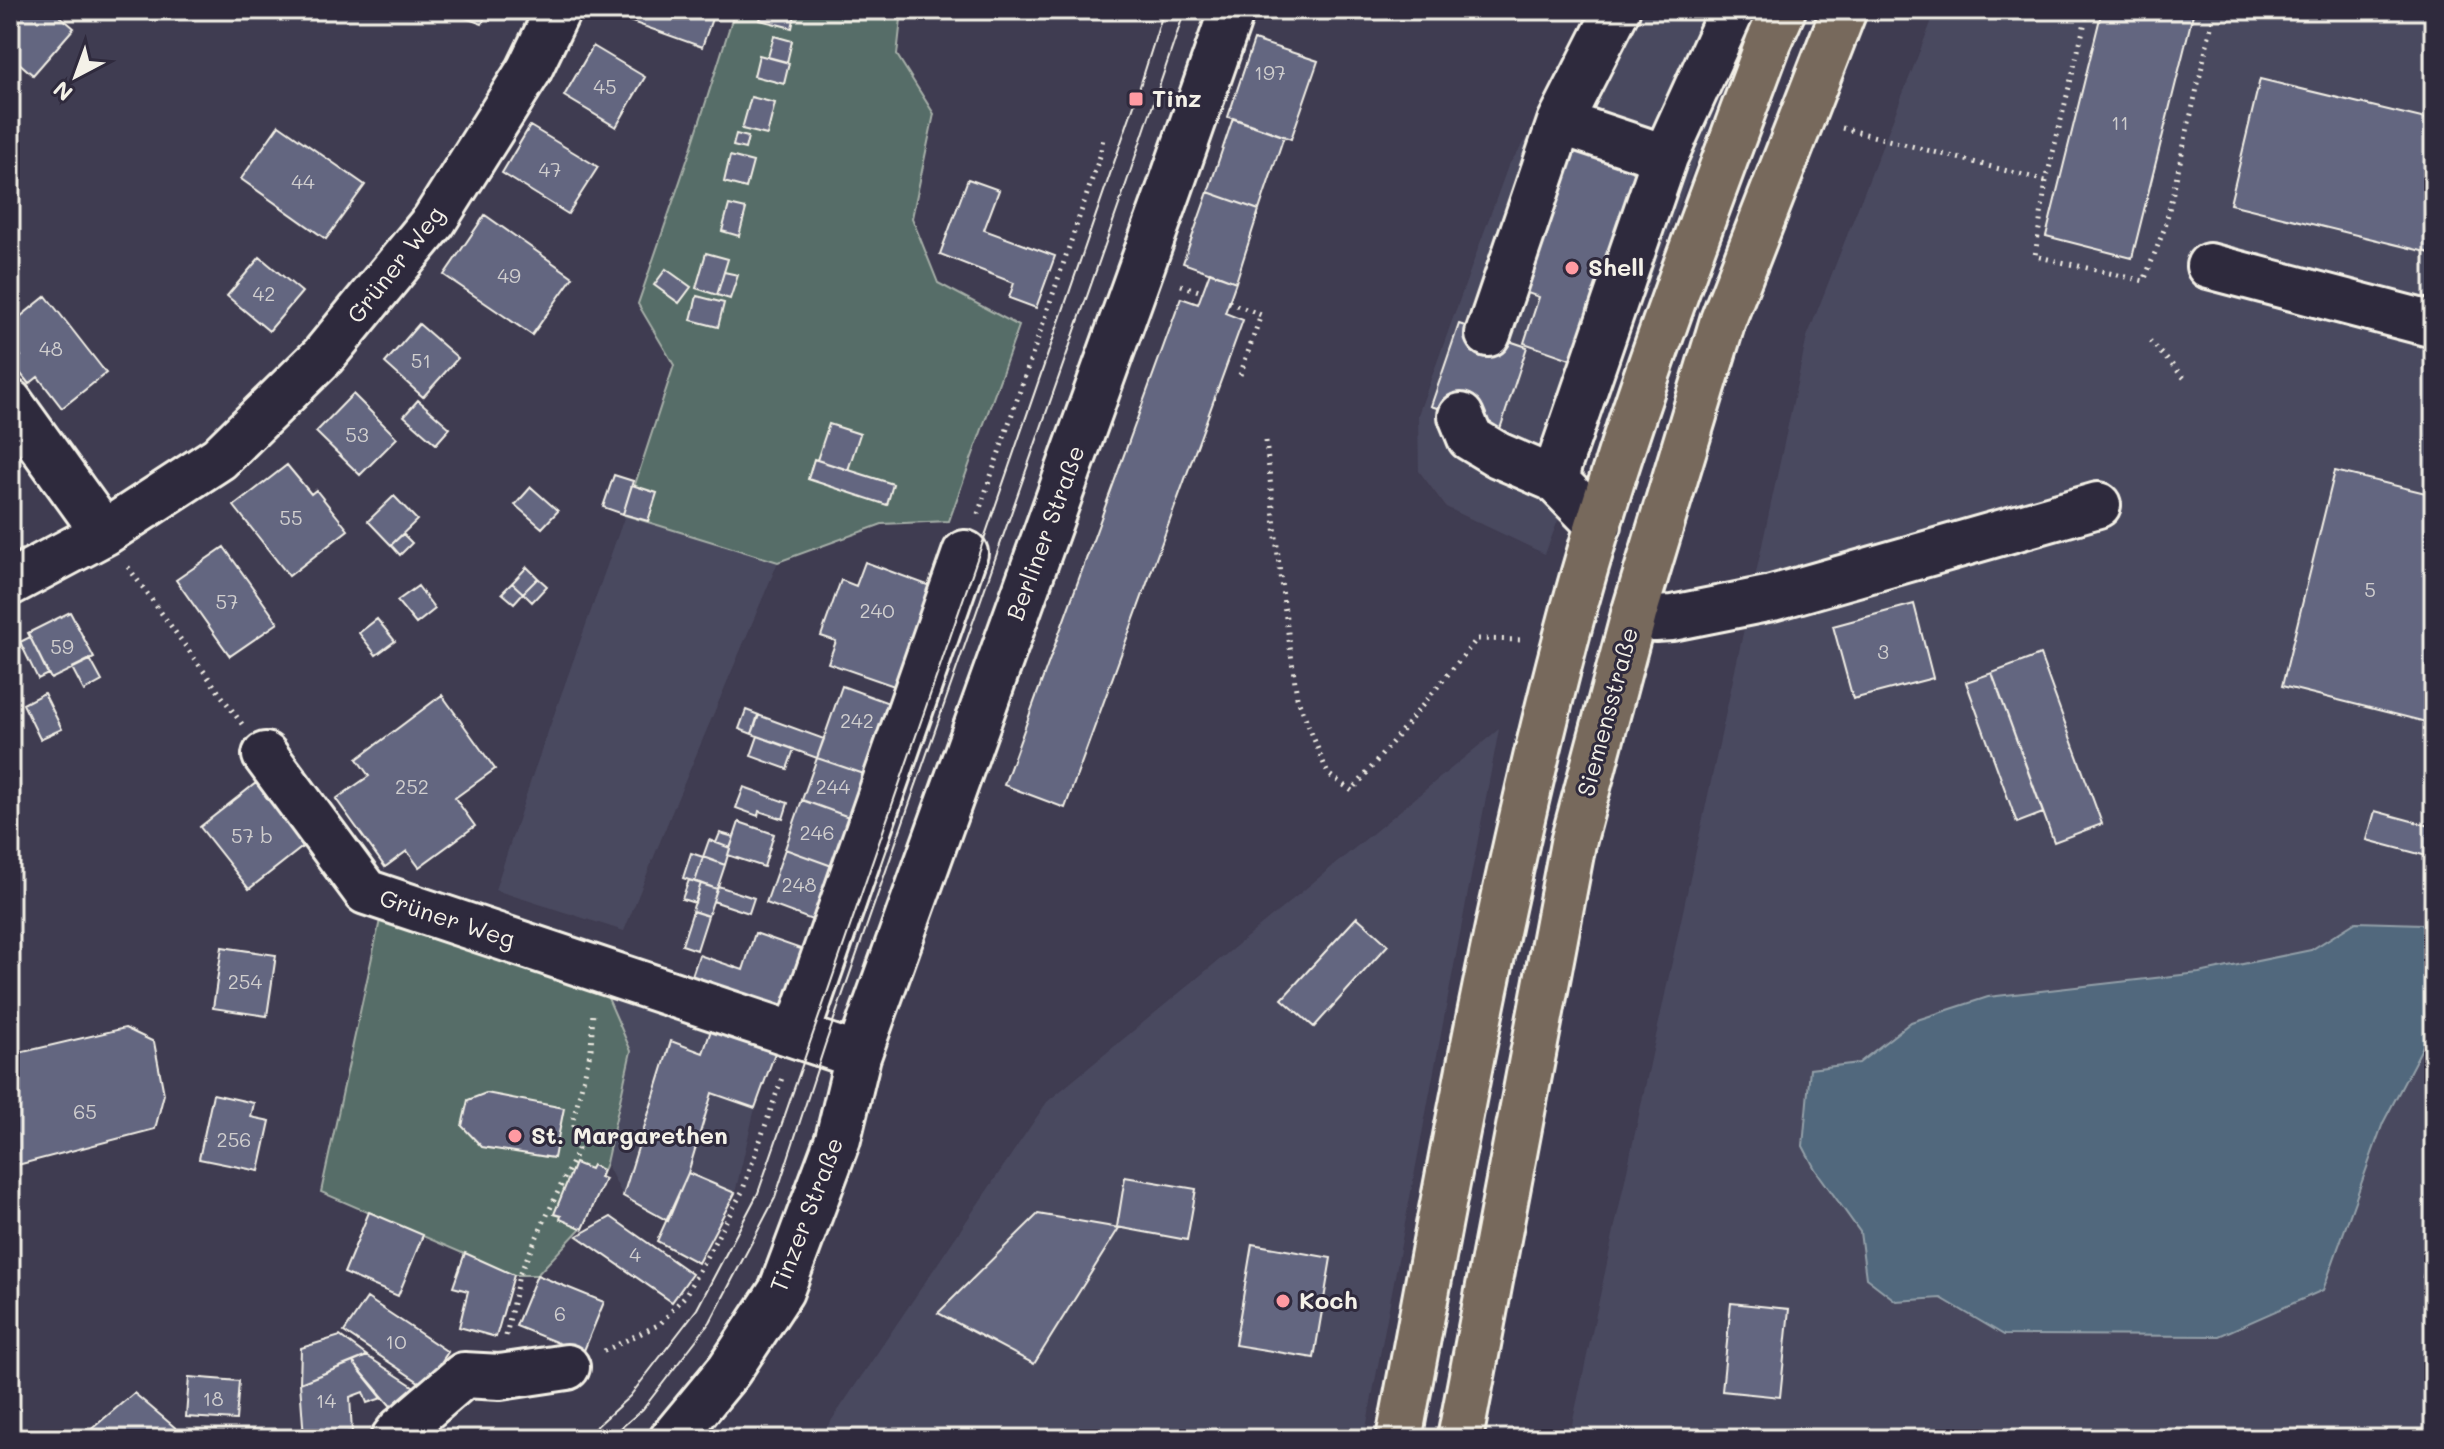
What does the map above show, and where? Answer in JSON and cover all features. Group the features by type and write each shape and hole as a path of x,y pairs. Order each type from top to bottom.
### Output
{"main road":[{"path":"1399,1439 1467,1074 1524,811 1565,641 1648,371 1783,10"},
{"name":"Siemensstraße","path":"1460,1439 1573,843 1634,614 1723,320 1844,10"}],"street":[{"name":"Grüner Weg","path":"10,583 104,533 219,458 323,356 434,221 529,70 558,10"},
{"name":"Berliner Straße","path":"858,1056 1232,10"},
{"path":"1488,334 1560,122 1617,10"},
{"path":"1554,479 1665,157 1732,10"},
{"path":"1560,122 1665,157"},
{"path":"2209,266 2434,325"},
{"path":"10,402 104,533"},
{"path":"1461,416 1470,438 1498,455 1554,479 1599,525"},
{"path":"1634,614 1655,619 1672,618 1772,598 2098,505"},
{"path":"797,1034 965,553"},
{"name":"Grüner Weg","path":"265,755 366,892 858,1056"},
{"name":"Tinzer Straße","path":"672,1439 729,1370 781,1291 838,1139 858,1056"},
{"path":"393,1439 464,1375 500,1377 567,1367"}],"path":[{"path":"2088,10 2046,181 2035,256 2144,281 2165,227 2215,10"},
{"path":"1833,125 2046,181"},
{"path":"965,553 1100,156 1103,138"},
{"path":"1229,302 1261,315 1239,378"},
{"path":"2150,341 2185,379"},
{"path":"1266,441 1297,697 1328,774 1352,791 1477,639 1565,641"},
{"path":"104,533 265,755"},
{"path":"500,1377 519,1275 578,1149 573,1120 591,1049 593,1004 612,974"},
{"path":"567,1367 660,1324 685,1296 742,1192 797,1034"}],"shaded area":[{"path":"1595,10 1754,10 1545,554 1446,507 1419,471 1418,415 1508,166 1567,81"},
{"path":"1936,10 2434,10 2434,1439 1569,1439 1807,337"},
{"path":"625,515 778,562 624,931 495,890"},
{"path":"1499,729 1364,1439 819,1439 1047,1102"},
{"path":"2356,922 2423,924 2434,936 2434,1019 2383,1123 2323,1290 2219,1336 2004,1335 1941,1298 1896,1301 1866,1278 1860,1232 1815,1169 1803,1146 1810,1069 1859,1063 1911,1022 1988,997 2199,973 2311,950"},
{"path":"601,982 780,1039 755,1108 735,1193 698,1263 657,1241 668,1220 623,1196 606,1163 631,1051"}],"green space":[{"path":"735,10 902,10 897,55 934,114 912,218 938,283 1019,326 949,521 882,524 778,562 625,515 674,365 638,304"},
{"path":"380,920 601,982 631,1051 606,1163 581,1228 537,1275 513,1275 321,1192"}],"building":[{"path":"10,10 53,10 74,28 33,75 10,55"},
{"path":"444,10 488,10 482,24"},
{"path":"633,10 715,10 702,47 629,21"},
{"path":"763,10 796,10 792,28 760,20"},
{"path":"2102,10 2194,10 2132,258 2046,236"},
{"path":"774,36 792,41 787,62 768,57"},
{"path":"1254,40 1318,61 1291,139 1228,117"},
{"path":"593,46 645,77 616,127 564,96"},
{"path":"759,55 789,63 784,84 754,76"},
{"path":"2260,79 2434,121 2434,254 2230,204"},
{"path":"751,97 775,103 767,135 742,129"},
{"path":"1233,118 1284,136 1259,210 1208,192"},
{"path":"279,125 365,185 326,239 241,179"},
{"path":"530,126 598,167 568,214 502,173"},
{"path":"1574,131 1657,160 1587,365 1524,343 1539,297 1508,286"},
{"path":"736,134 748,137 745,149 733,146"},
{"path":"730,156 753,162 746,188 724,182"},
{"path":"968,179 999,190 984,230 1055,256 1036,308 1009,298 1014,283 940,254"},
{"path":"1208,192 1259,210 1236,282 1183,263"},
{"path":"729,205 746,209 739,236 722,231"},
{"path":"485,215 573,277 532,335 444,275"},
{"path":"706,253 728,259 717,295 696,288"},
{"path":"260,257 302,292 269,331 227,296"},
{"path":"666,269 691,287 679,303 654,285"},
{"path":"724,272 738,275 730,299 717,295"},
{"path":"1210,272 1236,282 1225,313 1243,320 1065,808 1004,785 1181,298 1198,304"},
{"path":"46,296 106,373 62,408 38,377 29,384 12,363 21,356 10,342 10,325"},
{"path":"697,296 724,303 718,327 691,320"},
{"path":"419,324 458,358 423,397 385,363"},
{"path":"1459,324 1527,347 1500,429 1431,406"},
{"path":"353,394 397,438 360,475 316,432"},
{"path":"418,400 450,428 436,444 404,416"},
{"path":"829,424 860,434 848,470 817,460"},
{"path":"814,459 893,484 887,505 808,479"},
{"path":"287,465 311,494 316,490 348,530 289,576 234,506"},
{"path":"2335,471 2434,495 2434,724 2282,686"},
{"path":"614,475 633,481 623,514 603,507"},
{"path":"632,485 657,493 648,521 623,514"},
{"path":"531,487 558,511 542,528 515,505"},
{"path":"394,496 417,520 391,545 368,521"},
{"path":"403,534 412,543 400,555 391,545"},
{"path":"224,547 278,623 230,656 176,580"},
{"path":"865,562 933,587 897,687 828,663 836,641 821,636 841,580 856,586"},
{"path":"527,567 538,578 523,593 512,583"},
{"path":"538,578 547,586 532,602 523,593"},
{"path":"512,583 523,593 514,603 502,593"},
{"path":"418,586 435,609 416,624 397,601"},
{"path":"1914,604 1933,678 1853,699 1833,626"},
{"path":"70,612 94,658 51,679 28,633"},
{"path":"377,619 395,641 376,655 359,633"},
{"path":"30,637 48,674 38,679 20,642"},
{"path":"2040,655 2102,824 2054,842 1992,673"},
{"path":"90,659 102,681 84,691 72,668"},
{"path":"1992,673 2043,813 2017,823 1966,682"},
{"path":"842,686 889,703 864,774 817,758"},
{"path":"44,693 62,729 40,739 23,704"},
{"path":"442,695 495,769 455,798 475,826 419,867 407,851 385,867 336,799 369,776 357,759"},
{"path":"746,710 759,715 752,734 739,729"},
{"path":"758,715 824,739 817,758 752,734"},
{"path":"758,736 794,749 787,769 751,756"},
{"path":"817,758 864,774 849,817 802,800"},
{"path":"256,783 305,845 249,889 200,827"},
{"path":"744,787 788,803 783,819 759,811 758,816 736,808"},
{"path":"802,800 849,817 832,866 785,849"},
{"path":"2375,811 2434,827 2434,858 2367,840"},
{"path":"739,822 774,834 764,867 728,855"},
{"path":"720,833 734,837 730,848 716,843"},
{"path":"709,840 730,848 725,865 703,857"},
{"path":"785,849 832,866 812,920 766,903"},
{"path":"691,853 703,857 695,882 683,878"},
{"path":"703,857 725,865 717,889 695,882"},
{"path":"689,880 701,883 695,903 682,899"},
{"path":"701,883 717,889 708,916 692,911"},
{"path":"718,886 754,898 749,913 713,901"},
{"path":"693,911 708,916 697,950 682,945"},
{"path":"1357,917 1388,945 1314,1027 1282,999"},
{"path":"755,933 804,950 781,1017 689,985 699,955 743,970"},
{"path":"222,947 276,955 267,1016 213,1008"},
{"path":"716,1016 780,1039 755,1108 712,1093 688,1173 668,1221 623,1196 671,1041 703,1053"},
{"path":"125,1028 154,1042 164,1094 155,1129 10,1167 10,1055"},
{"name":"St. Margarethen","path":"486,1093 564,1108 554,1158 482,1147 462,1126 468,1100"},
{"path":"213,1094 254,1103 251,1117 270,1121 259,1171 199,1159"},
{"path":"575,1163 603,1170 600,1177 605,1179 583,1229 554,1214"},
{"path":"688,1173 735,1193 698,1263 657,1241"},
{"path":"1125,1177 1196,1189 1187,1240 1117,1227"},
{"path":"369,1212 423,1235 398,1296 344,1273"},
{"path":"1038,1214 1119,1228 1034,1364 938,1313"},
{"path":"611,1217 692,1274 672,1302 577,1236"},
{"path":"2434,1236 2434,1279 2423,1277"},
{"name":"Koch","path":"1252,1244 1331,1258 1314,1358 1235,1345"},
{"path":"465,1253 514,1275 496,1337 459,1327 468,1291 453,1287"},
{"path":"537,1275 604,1302 583,1353 516,1326"},
{"path":"367,1298 448,1352 425,1386 344,1332"},
{"path":"1731,1303 1789,1309 1780,1397 1722,1391"},
{"path":"340,1336 367,1356 300,1383 301,1348"},
{"path":"367,1356 419,1390 400,1417 353,1362"},
{"path":"353,1362 382,1398 367,1403 363,1392 350,1397 352,1433 304,1438 300,1383"},
{"path":"189,1377 239,1381 236,1420 186,1417"},
{"path":"134,1393 184,1435 180,1439 137,1439 131,1434 128,1439 81,1438"}],"tram line":[{"path":"583,1439 630,1396 697,1309 758,1193 1136,99 1164,10"},
{"path":"608,1439 643,1409 710,1322 775,1198 825,1045 1185,10"}],"place":[{"name":"Tinz","path":"1136,99"},
{"name":"Shell","path":"1572,268"},
{"name":"St. Margarethen","path":"515,1136"},
{"name":"Koch","path":"1283,1301"}]}
